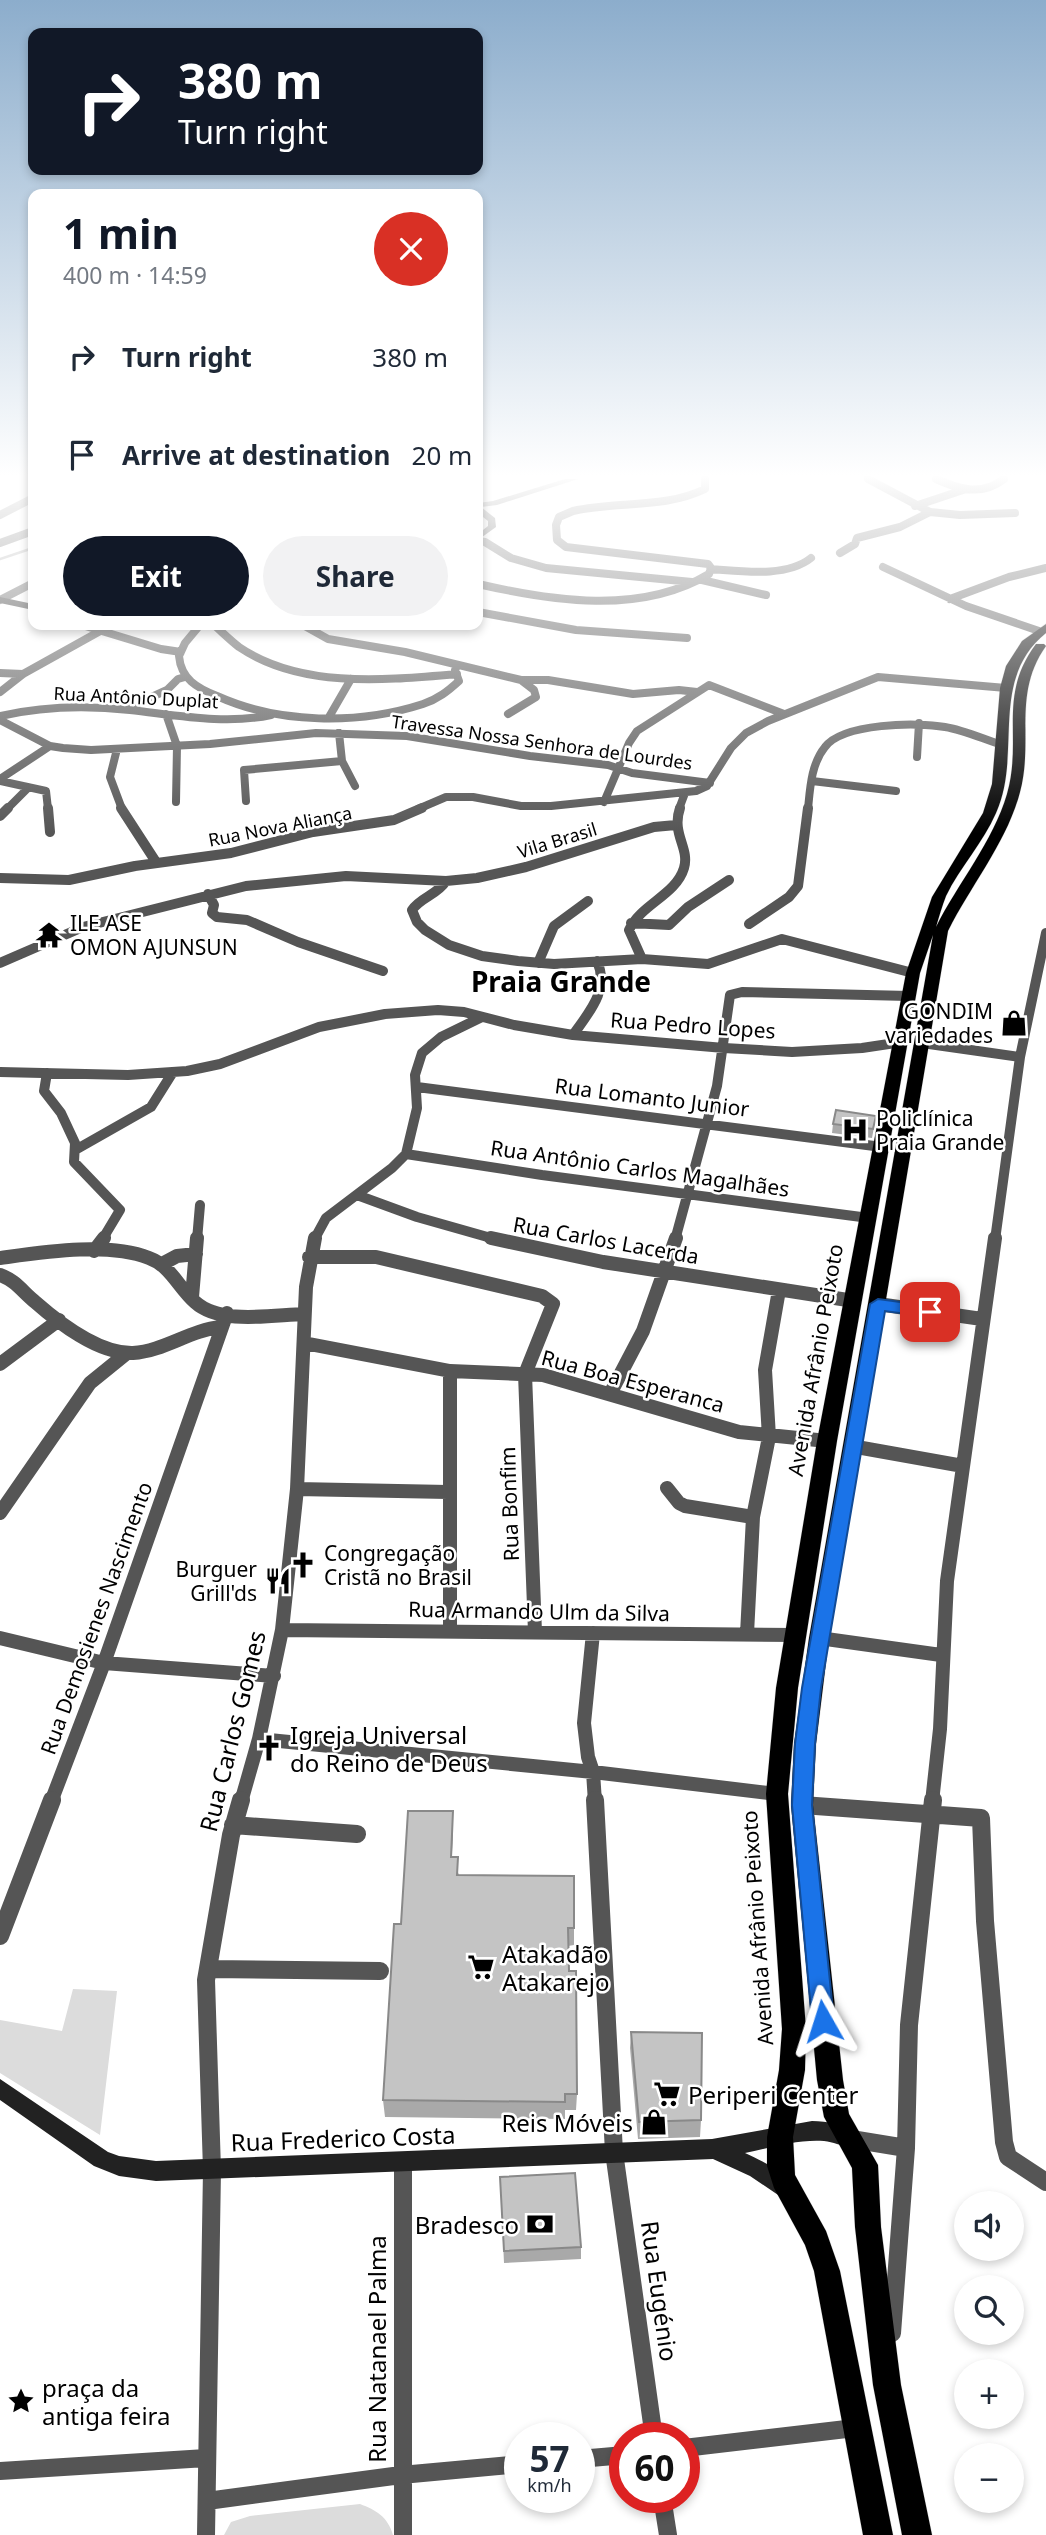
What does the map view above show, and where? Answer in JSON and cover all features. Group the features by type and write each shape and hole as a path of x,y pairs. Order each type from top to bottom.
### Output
{"main road":[{"path":"0,600 28,607"},
{"name":"Avenida Afrânio Peixoto","path":"917,2535 887,2385 869,2227 865,2165 837,2117 830,2080 802,1805 805,1744 819,1638 878,1304 912,1042 909,996 913,973 939,897 990,813 998,783 1006,688 1016,658 1026,643 1044,633"},
{"name":"Avenida Afrânio Peixoto","path":"878,2535 855,2428 827,2271 817,2240 783,2179 780,2137 792,2070 794,2029 777,1794 780,1740 827,1441 883,1147 941,931 956,898 1005,817 1011,801 1017,776 1016,733 1022,676 1044,633"},
{"name":"Rua Frederico Costa","path":"0,2088 101,2159 136,2169 212,2170 712,2149 780,2137"},
{"path":"780,2137 821,2130 849,2138"},
{"name":"Rua Frederico Costa","path":"712,2149 757,2169 792,2197"}],"street":[{"path":"569,597 610,600 642,597"},
{"path":"946,597 1044,633"},
{"path":"950,599 955,597"},
{"path":"483,612 576,630 687,638"},
{"path":"98,630 161,649 181,652"},
{"path":"196,630 181,652 180,663 185,677 222,697 272,715 363,717 407,708 449,692 459,681 457,670"},
{"path":"220,630 243,649 274,664 316,675 390,680 457,670"},
{"path":"312,630 328,639 405,652 457,670 631,694 677,688 698,692"},
{"path":"0,692 23,674 101,631"},
{"path":"0,673 23,674"},
{"path":"707,786 738,740 768,721 883,676 1006,688"},
{"path":"124,710 164,692 178,679 185,677"},
{"path":"329,717 351,678"},
{"path":"508,714 536,697 529,685 521,680"},
{"path":"604,802 637,731 709,685 784,714"},
{"name":"Rua Antônio Duplat","path":"0,718 58,707 166,715 249,718 272,715"},
{"path":"166,715 177,746 176,802"},
{"path":"363,717 366,734"},
{"name":"Travessa Nossa Senhora de Lourdes","path":"0,718 50,746 78,750 177,746 339,733 366,734 425,738 707,786"},
{"path":"749,923 789,897 798,887 803,831 812,781 821,750 831,741 865,729 919,723 948,727 1002,745"},
{"path":"917,757 919,723"},
{"path":"339,733 342,761 355,786"},
{"path":"0,780 50,746"},
{"path":"117,749 110,776 115,793 124,815 139,832 156,862"},
{"path":"246,800 244,770 342,761"},
{"path":"0,780 47,793 50,832"},
{"path":"812,781 896,791"},
{"name":"Rua Nova Aliança","path":"0,878 69,880 156,862 231,853 321,830 383,823 446,797 473,797 534,807 685,793 707,786"},
{"path":"0,816 28,788"},
{"path":"642,959 629,933 631,923 681,875 686,864 686,855 676,825 685,793"},
{"name":"Vila Brasil","path":"446,881 515,870 654,827 676,825"},
{"path":"0,962 83,926 208,894 266,883 346,876 446,881"},
{"path":"631,923 669,925 688,907 729,880"},
{"path":"446,881 438,892 412,907 414,917 435,937 465,951 498,959 538,963 642,959 708,964 782,939 913,973"},
{"path":"208,894 214,905 212,913 217,916 247,920 298,942 383,971"},
{"path":"538,963 554,926 588,901"},
{"path":"887,2385 905,2148 909,2025 940,1729 941,1655 947,1581 1020,1056 1046,933"},
{"path":"573,1035 602,989 604,976 597,961"},
{"path":"610,1394 643,1331 688,1195 724,1048 728,998 734,992 909,996"},
{"name":"Rua Pedro Lopes","path":"0,1073 128,1075 173,1072 220,1063 278,1040 349,1020 438,1010 464,1012 573,1035 724,1048 804,1051 912,1042 1020,1056"},
{"path":"406,1154 417,1108 415,1075 422,1053 441,1037 482,1017"},
{"path":"77,1149 150,1107 173,1072"},
{"path":"47,1073 44,1091 61,1112 77,1149 74,1162 120,1210 115,1222 94,1251"},
{"name":"Rua Lomanto Junior","path":"417,1087 883,1147"},
{"name":"Rua Antônio Carlos Magalhães","path":"406,1154 542,1175 869,1218"},
{"name":"Rua Carlos Gomes","path":"206,2535 212,2170 208,1969 233,1825 259,1739 282,1630 297,1489 309,1257 318,1230 326,1218 392,1168 406,1154"},
{"name":"Rua Carlos Lacerda","path":"357,1195 415,1217 506,1242 664,1271 855,1301"},
{"path":"192,1297 200,1205"},
{"path":"0,1258 34,1253 94,1251 133,1254 162,1264 203,1308 227,1313 304,1314"},
{"path":"162,1264 177,1256 196,1254"},
{"path":"309,1257 355,1255 392,1260 549,1299 552,1310 525,1374"},
{"path":"0,1275 18,1282 28,1297 58,1320 113,1351 145,1352 203,1330 222,1327"},
{"path":"747,1634 753,1517 769,1437 765,1370 779,1290"},
{"path":"878,1304 982,1319"},
{"name":"Rua Demosienes Nascimento","path":"0,1936 104,1663 227,1313"},
{"path":"0,1364 58,1320"},
{"name":"Rua Boa Esperanca","path":"304,1343 450,1371 543,1376 729,1429 769,1437 827,1441"},
{"path":"0,1513 90,1383 127,1353"},
{"path":"450,1371 450,1632"},
{"name":"Rua Bonfim","path":"525,1374 535,1632"},
{"path":"851,1446 963,1466"},
{"path":"667,1488 679,1503 685,1506 753,1517"},
{"path":"297,1489 449,1492"},
{"name":"Rua Armando Ulm da Silva","path":"282,1630 796,1635"},
{"name":"Rua Eugénio","path":"593,1633 584,1739 588,1762 593,1772 614,2152 652,2422"},
{"path":"0,1637 104,1663 274,1676"},
{"path":"819,1638 941,1655"},
{"path":"259,1739 593,1772 777,1794"},
{"path":"802,1805 981,1818 984,1836 985,1921 1004,2142 1008,2157 1046,2182"},
{"path":"233,1825 357,1834"},
{"path":"208,1969 380,1971"},
{"path":"849,2138 879,2146 905,2148"},
{"name":"Rua Natanael Palma","path":"403,2163 403,2535"},
{"path":"700,2446 855,2428"},
{"path":"0,2471 206,2458"},
{"path":"206,2501 401,2475 504,2465"},
{"path":"665,2513 668,2535"}],"shaded area":[{"path":"73,1989 117,1991 100,2135 0,2073 0,2020 62,2031"},
{"path":"360,2504 381,2515 393,2535 224,2535 231,2522 250,2516"}],"building":[{"path":"836,1110 876,1116 873,1129 833,1124"},
{"name":"Atakadão Atakarejo","path":"408,1811 453,1811 451,1857 458,1857 457,1875 574,1876 574,1928 568,1928 569,1971 576,1971 577,2094 565,2094 565,2102 383,2100 394,1924 401,1924"},
{"name":"Periperi Center","path":"631,2032 702,2033 701,2120 639,2122"},
{"name":"Bradesco","path":"575,2173 581,2247 504,2251 500,2177"}],"place":[{"name":"ILE ASE OMON AJUNSUN","path":"49,935"},
{"name":"GONDIM variedades","path":"1014,1023"},
{"name":"Policlínica Praia Grande","path":"855,1130"},
{"name":"Congregação Cristã no Brasil","path":"303,1565"},
{"name":"Burguer Grill'ds","path":"278,1581"},
{"name":"Igreja Universal do Reino de Deus","path":"269,1748"},
{"name":"Atakadão Atakarejo","path":"481,1967"},
{"name":"Periperi Center","path":"667,2094"},
{"name":"Reis Móveis","path":"654,2122"},
{"name":"Bradesco","path":"540,2224"},
{"name":"praça da antiga feira","path":"21,2401"}],"district":[{"name":"Praia Grande","path":"561,981"}],"route":[{"path":"823,2021 802,1805 811,1688 851,1446 878,1304 930,1312"}]}
